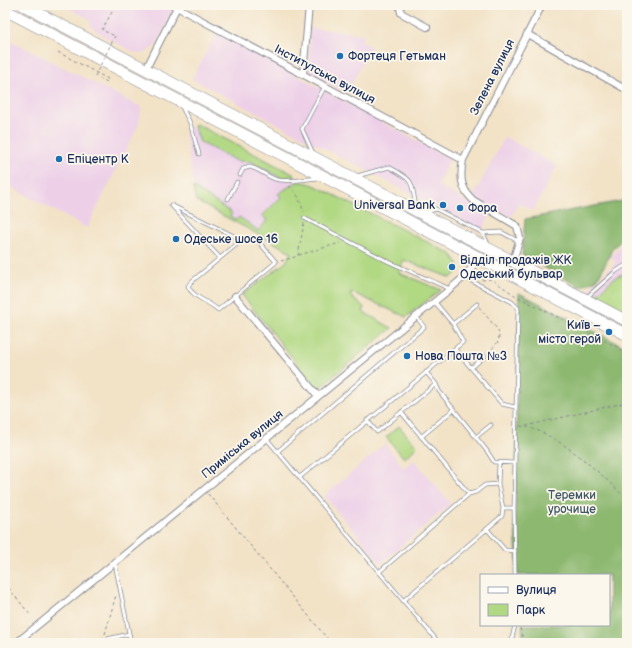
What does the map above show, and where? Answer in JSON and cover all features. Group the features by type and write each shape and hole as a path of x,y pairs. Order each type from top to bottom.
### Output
{"highway":[{"path":"23,5 627,321"},
{"path":"5,10 627,335"}],"street":[{"path":"303,75 309,5"},
{"path":"402,5 400,8 401,13 427,27"},
{"name":"Зелена вулиця","path":"463,160 542,5"},
{"path":"146,69 176,6"},
{"name":"Інститутська вулиця","path":"176,6 463,160"},
{"path":"526,34 627,90"},
{"path":"463,160 461,180 467,195 517,226 520,242 513,262"},
{"name":"Приміська вулиця","path":"16,643 450,289 479,259"},
{"path":"236,296 318,396"}],"lane":[{"path":"316,158 302,129 325,86"},
{"path":"179,101 190,123 200,154"},
{"path":"240,175 243,169 250,167 276,180 286,182 298,179 326,178"},
{"path":"353,178 390,167 409,178 420,212 436,209 483,233 501,232 520,242"},
{"path":"228,199 237,182"},
{"path":"220,258 171,205 242,240 253,239 258,241 276,262 218,310 212,304 190,290 188,286 242,240"},
{"path":"304,218 389,262 450,289"},
{"path":"483,233 491,250"},
{"path":"583,298 590,296 615,272 627,264"},
{"path":"464,276 512,302 518,308 515,407 515,574"},
{"path":"300,477 463,342 453,324 434,301"},
{"path":"453,324 477,304"},
{"path":"278,451 424,327 416,316"},
{"path":"455,349 502,404 515,407"},
{"path":"471,368 485,356"},
{"path":"426,372 436,384 439,391 453,410 487,451 490,459 499,463 515,463"},
{"path":"367,420 377,432 436,384"},
{"path":"421,437 453,410"},
{"path":"401,412 469,494"},
{"path":"476,437 491,425"},
{"path":"266,438 439,643"},
{"path":"403,601 502,516 503,508 498,484 499,463"},
{"path":"379,572 469,494 476,492 484,485 498,484"},
{"path":"503,508 514,508"},
{"path":"487,529 506,550 515,552"},
{"path":"114,562 129,634 133,643"},
{"path":"511,643 515,626"},
{"path":"102,642 129,634"}],"path":[{"path":"58,52 108,79 107,82 95,76 115,36 102,30 112,12"},
{"path":"286,182 297,194 304,210 298,256"},
{"path":"276,262 348,240"},
{"path":"476,282 486,278 491,279 516,296 619,348 627,361"},
{"path":"477,304 498,330 500,336 497,345 485,356"},
{"path":"515,426 525,426 627,402"},
{"path":"525,426 553,438 579,455 627,500"},
{"path":"203,489 332,643"},
{"path":"5,583 31,616"},
{"path":"102,642 119,585"},
{"path":"519,626 524,643"}],"shaded area":[{"path":"63,5 162,5 173,11 156,45 147,52 136,53 105,37 90,26 91,24 89,19"},
{"path":"310,28 363,34 362,42 371,47 347,93 315,77 309,70"},
{"path":"217,32 450,159 437,185 490,215 482,231 192,79"},
{"path":"5,38 141,107 139,124 87,228 5,184"},
{"path":"196,124 293,174 296,182 288,189 261,236 196,201 185,133"},
{"path":"505,137 557,166 533,211 519,203 511,217 473,197"},
{"path":"627,238 627,315 585,294 616,262 611,257"},
{"path":"385,444 404,468 414,460 451,504 381,563 324,496"}],"green space":[{"path":"196,124 293,174 294,177 281,178 252,162 237,161 205,145 200,142 194,126"},
{"path":"296,182 304,182 314,185 451,254 458,263 458,271 451,278 404,260 399,273 441,290 406,317 351,292 351,297 364,307 363,312 392,328 320,387 316,387 242,295 286,262 291,252 196,201 193,187 232,213 230,216 236,220 239,217 259,231 267,220 262,216 281,197 278,194"},
{"path":"627,200 627,235 612,249 597,280 580,287 522,255 525,219"},
{"path":"627,274 627,315 592,297 600,292 614,278"},
{"name":"Теремки урочище","path":"519,293 627,348 627,643 523,643 522,626 610,626 610,574 518,574 515,526"},
{"path":"399,426 417,447 404,458 386,437"}],"place":[{"name":"Фортеця Гетьман","path":"340,56"},
{"name":"Епіцентр К","path":"59,159"},
{"name":"Universal Bank","path":"443,205"},
{"name":"Фора","path":"460,208"},
{"name":"Одеське шосе 16","path":"176,239"},
{"name":"Відділ продажів ЖК Одеський бульвар","path":"452,267"},
{"name":"Київ – місто герой","path":"609,332"},
{"name":"Нова Пошта №3","path":"407,356"}]}
